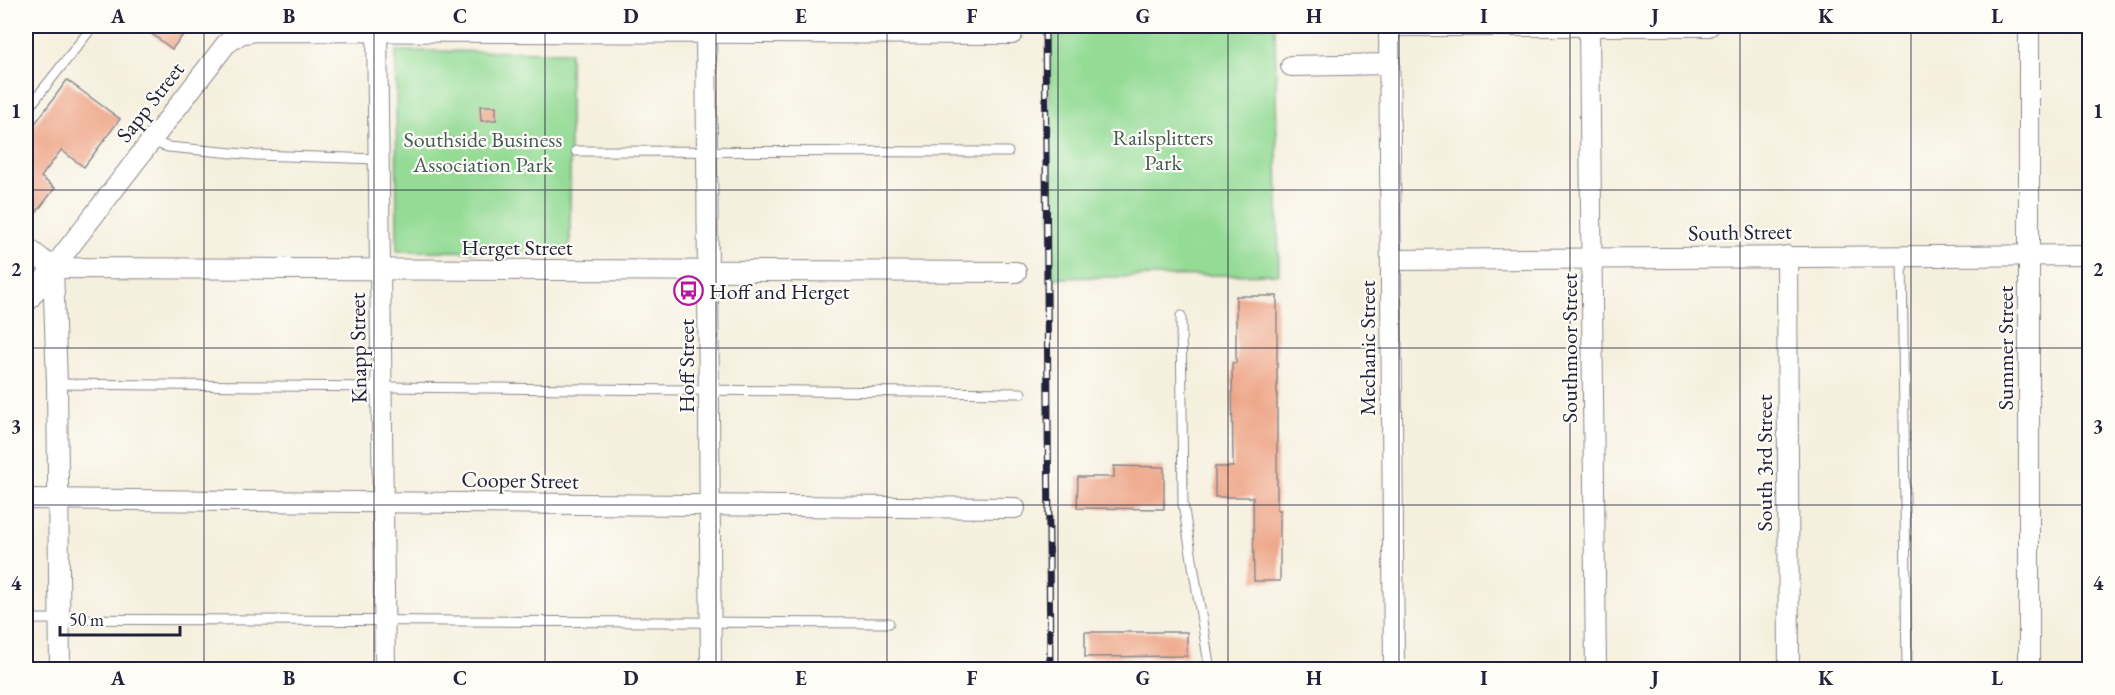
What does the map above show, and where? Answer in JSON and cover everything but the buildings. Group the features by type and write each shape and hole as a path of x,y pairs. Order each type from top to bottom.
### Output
{"street":[{"path":"1389,26 1709,26"},
{"name":"Mechanic Street","path":"1389,26 1394,669"},
{"name":"Southmoor Street","path":"1589,26 1596,669"},
{"name":"Summer Street","path":"2029,26 2030,669"},
{"name":"Sapp Street","path":"26,303 226,44 240,34 256,31 377,29 706,29 1012,34"},
{"name":"Knapp Street","path":"377,29 385,669"},
{"name":"Hoff Street","path":"706,29 709,152 711,669"},
{"path":"1291,66 1388,64"},
{"path":"26,247 53,268 57,384 60,669"},
{"name":"South Street","path":"1391,260 2090,255"},
{"name":"South 3rd Street","path":"1787,256 1789,669"},
{"name":"Herget Street","path":"53,268 1016,272"},
{"name":"Cooper Street","path":"26,499 1015,508"}],"lane":[{"path":"26,111 93,26"},
{"path":"150,141 168,147 246,155 379,159"},
{"path":"576,151 1008,152"},
{"path":"1902,256 1907,669"},
{"path":"1181,316 1183,504 1210,669"},
{"path":"57,384 1021,393"},
{"path":"26,619 889,623"}],"green space":[{"name":"Railsplitters Park","path":"1049,26 1275,26 1279,274 1051,278"},
{"name":"Southside Business Association Park","path":"396,51 570,52 570,252 397,251"}],"railway":[{"path":"1045,26 1050,670"}],"place":[{"name":"Hoff and Herget","path":"688,291"}]}
